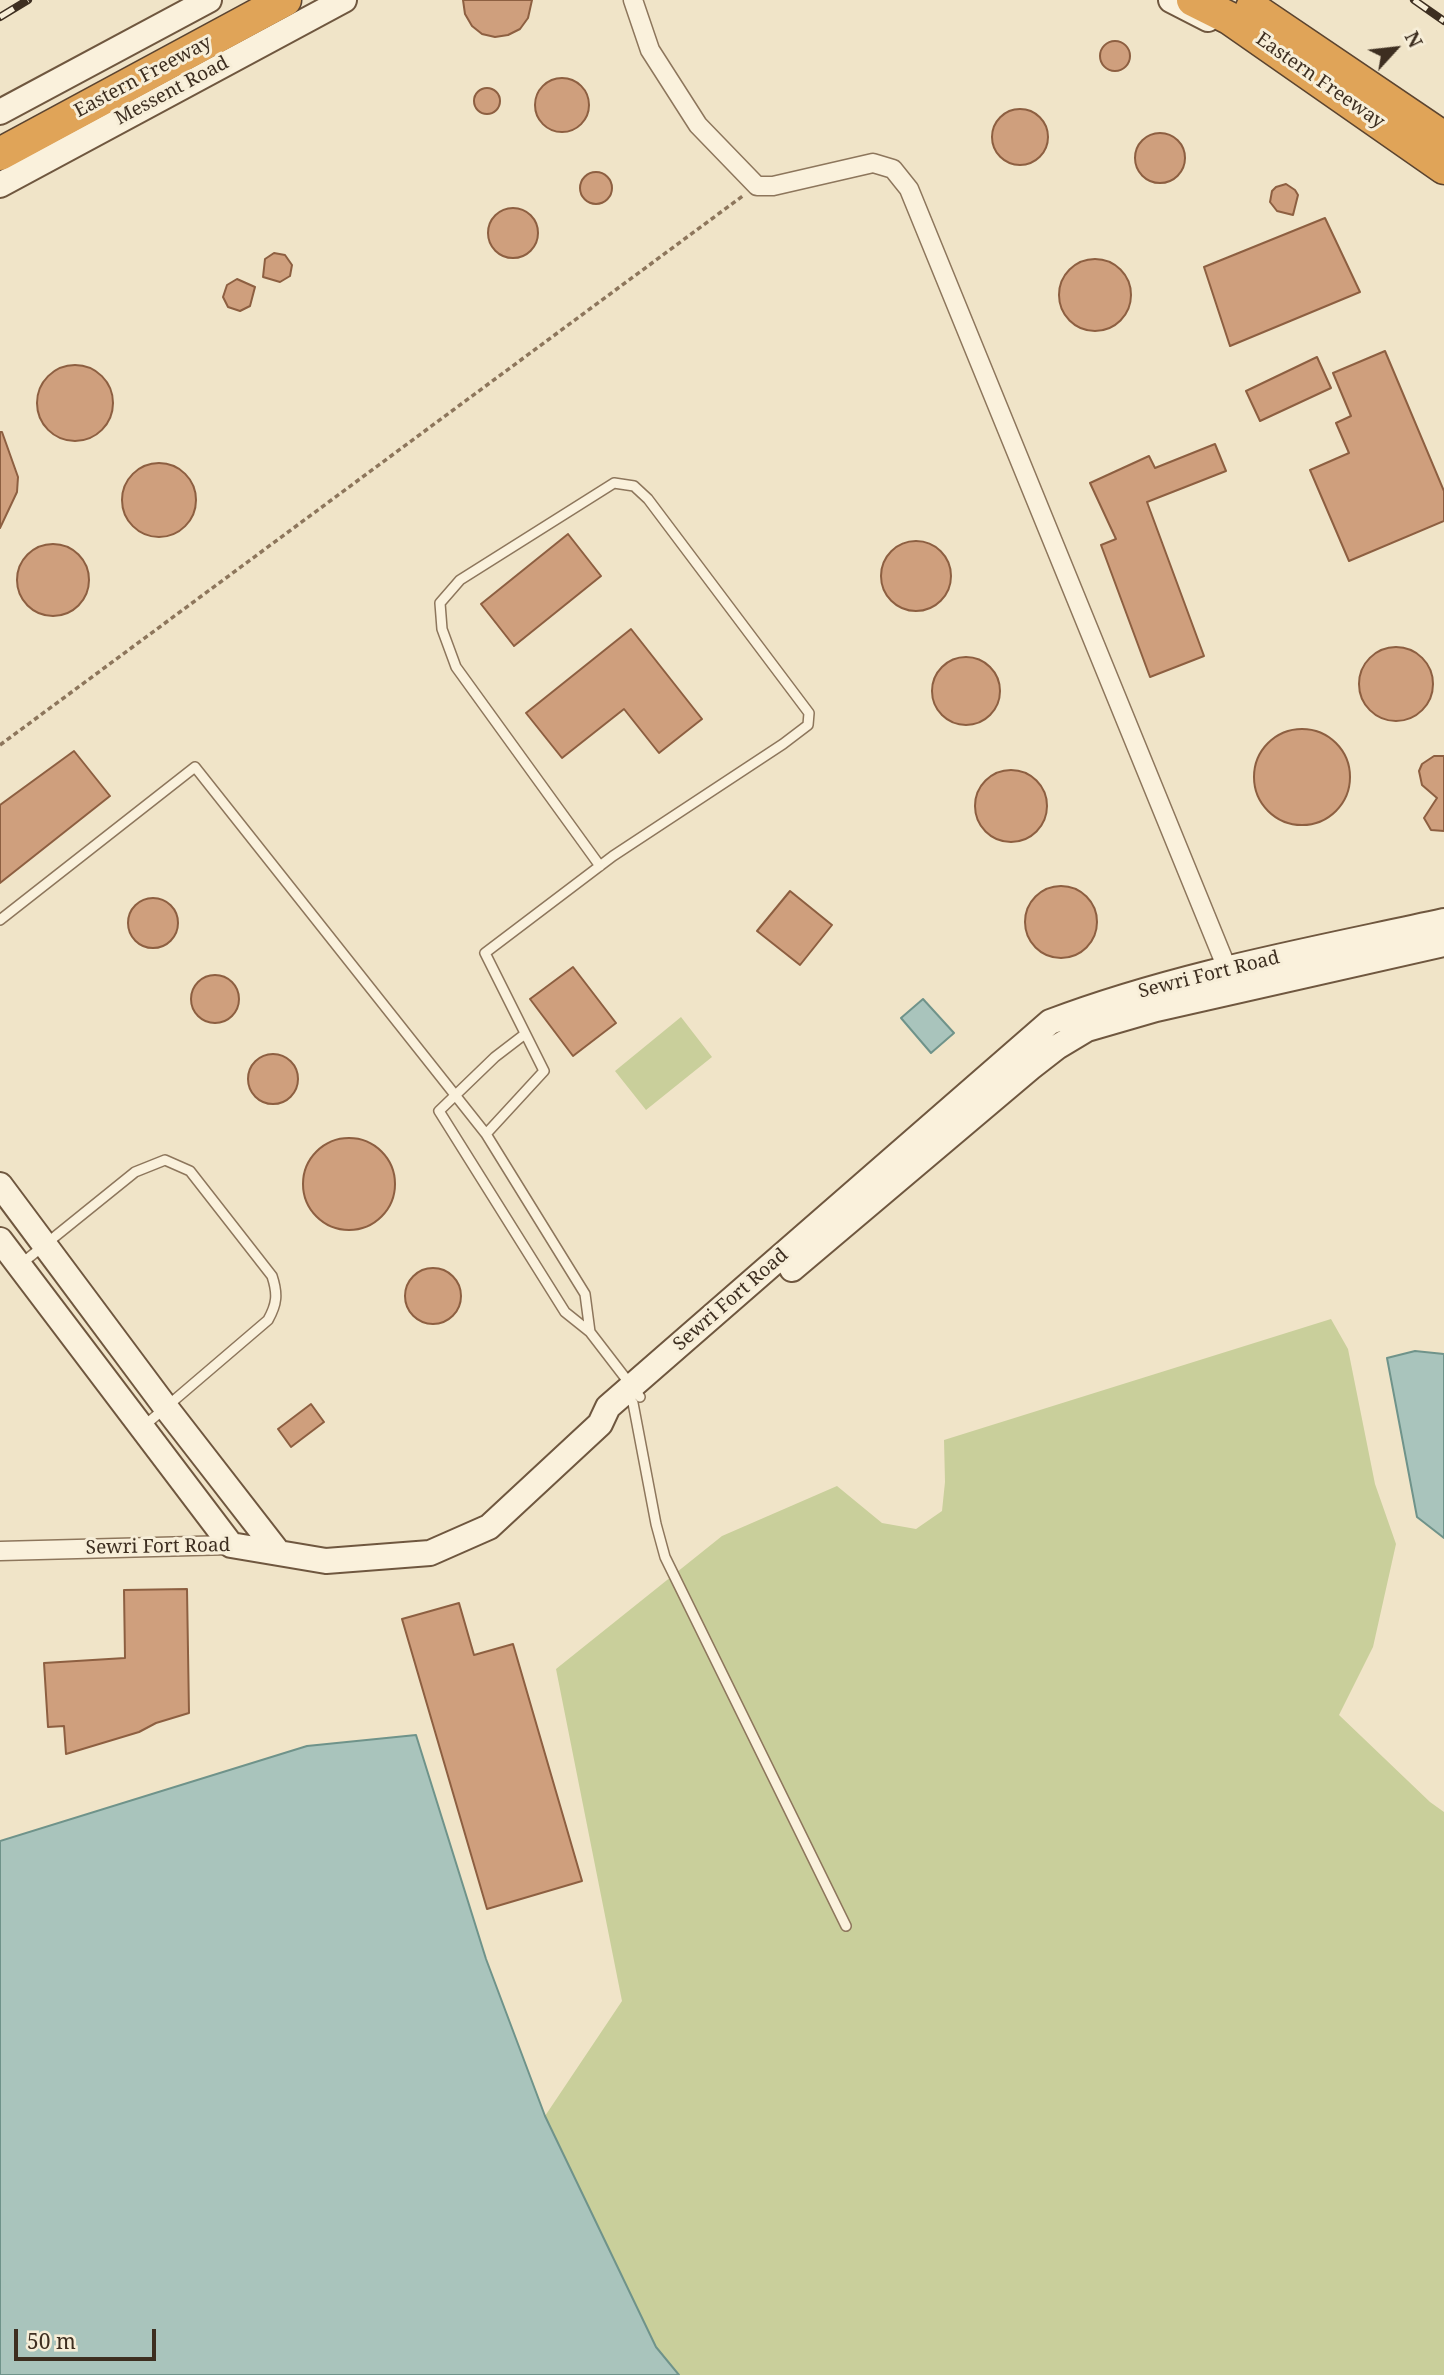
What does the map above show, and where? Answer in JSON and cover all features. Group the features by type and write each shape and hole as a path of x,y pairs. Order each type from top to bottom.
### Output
{"highway":[{"name":"Eastern Freeway","path":"0,131 242,0"},
{"name":"Eastern Freeway","path":"0,154 285,0"},
{"name":"Eastern Freeway","path":"1238,0 1357,77 1444,138"},
{"name":"Eastern Freeway","path":"1181,1 1229,18 1444,168"}],"street":[{"path":"0,112 209,0"},
{"name":"Messent Road","path":"0,185 344,0"},
{"path":"634,0 650,50 698,125 757,186 773,186 873,163 894,169 909,189 1236,991"},
{"path":"1251,0 1365,72 1444,128"},
{"path":"1181,1 1444,178"},
{"name":"Sewri Fort Road","path":"0,1551 231,1545 326,1561 430,1553 489,1527 600,1424 607,1409 632,1395 966,1109 1051,1022 1096,1005 1227,968 1403,941 1444,921"},
{"path":"966,1109 1057,1047 1087,1030 1156,1009 1236,991 1403,941 1444,944"},
{"path":"0,1185 167,1409 278,1552"},
{"path":"0,1240 231,1545"}],"lane":[{"path":"486,1134 544,1071 485,953 600,866 808,725 809,713 648,499 634,486 614,483 460,580 440,603 442,629 456,667 600,866"},
{"path":"0,920 195,767 486,1134 585,1294 590,1332"},
{"path":"524,1034 495,1057 439,1111 565,1312 590,1332 632,1395 665,1558 846,1926"},
{"path":"19,1265 135,1172 164,1160 190,1171 272,1276 277,1290 276,1306 268,1320 167,1409 142,1427"}],"path":[{"path":"0,745 757,186"}],"green space":[{"path":"681,1017 712,1057 646,1110 615,1071"},
{"path":"1331,1319 1348,1349 1375,1484 1396,1544 1373,1647 1339,1715 1430,1802 1444,1812 1444,2375 679,2375 656,2347 545,2116 622,2001 556,1669 722,1536 837,1486 882,1523 916,1529 942,1511 945,1482 944,1440"}],"water":[{"path":"923,999 954,1033 931,1053 901,1018"},
{"path":"1415,1351 1444,1354 1444,1538 1417,1517 1387,1358"},
{"path":"416,1735 486,1959 545,2116 656,2347 679,2375 0,2375 0,1841 307,1746"}],"building":[{"path":"463,0 532,0 528,18 520,29 495,37 482,34 472,26 465,14"},
{"path":"1115,41 1126,45 1130,56 1126,67 1115,71 1104,67 1100,56 1104,45"},
{"path":"562,78 581,86 589,105 581,124 562,132 543,124 535,105 543,86"},
{"path":"487,88 496,92 500,101 496,110 487,114 478,110 474,101 478,92"},
{"path":"1014,109 1026,109 1036,113 1044,121 1048,137 1044,153 1036,161 1026,165 1014,165 1004,161 996,153 992,143 992,131 996,121 1004,113"},
{"path":"1160,133 1177,141 1185,158 1177,175 1160,183 1143,175 1135,158 1143,141"},
{"path":"596,172 608,176 612,188 608,200 596,204 584,200 580,188 584,176"},
{"path":"1286,184 1298,195 1293,215 1277,211 1270,202 1272,191"},
{"path":"513,208 530,216 538,233 530,250 513,258 496,250 488,233 496,216"},
{"path":"1325,218 1360,292 1230,346 1204,267"},
{"path":"274,253 285,255 292,265 290,276 280,282 263,277 265,259"},
{"path":"1095,259 1109,262 1121,269 1128,281 1131,295 1128,309 1121,321 1109,328 1095,331 1081,328 1069,321 1062,309 1059,295 1062,281 1069,269 1081,262"},
{"path":"237,279 255,287 250,306 240,311 228,307 223,297 227,285"},
{"path":"1385,351 1444,491 1444,521 1349,561 1310,470 1349,453 1336,423 1351,416 1333,373"},
{"path":"1317,357 1331,388 1260,421 1246,391"},
{"path":"68,365 82,365 96,371 107,382 113,403 110,418 102,430 82,441 68,441 54,435 43,424 37,410 37,396 43,382 54,371"},
{"path":"0,432 18,477 17,492 0,528"},
{"path":"1215,444 1226,471 1147,502 1204,656 1150,677 1101,545 1116,539 1090,483 1149,456 1155,468"},
{"path":"159,463 173,466 185,474 193,486 196,500 193,514 185,526 173,534 159,537 145,534 133,526 125,514 122,500 125,486 133,474 145,466"},
{"path":"568,534 601,576 514,646 481,604"},
{"path":"923,541 936,547 945,556 949,562 949,590 941,601 930,609 909,611 891,601 883,590 881,569 891,551 902,543"},
{"path":"60,544 79,554 87,566 87,594 79,606 67,614 46,616 27,606 19,594 17,573 27,554 39,546"},
{"path":"631,629 702,719 659,753 624,709 562,758 526,713"},
{"path":"1396,647 1417,653 1427,663 1433,684 1427,705 1417,715 1396,721 1375,715 1365,705 1359,684 1365,663 1375,653"},
{"path":"966,657 979,660 990,667 997,678 1000,691 997,704 990,715 979,722 966,725 953,722 942,715 935,704 932,691 935,678 942,667 953,660"},
{"path":"1302,729 1320,733 1336,743 1346,759 1350,777 1346,795 1336,811 1320,821 1302,825 1284,821 1268,811 1258,795 1254,777 1258,759 1268,743 1284,733"},
{"path":"74,751 110,796 0,883 0,805"},
{"path":"1434,756 1444,756 1444,831 1431,830 1424,818 1437,798 1422,785 1419,771 1422,764"},
{"path":"1011,770 1031,776 1041,786 1047,806 1041,826 1031,836 1011,842 991,836 981,826 975,806 981,786 991,776"},
{"path":"1061,886 1081,892 1091,902 1097,922 1091,942 1081,952 1061,958 1041,952 1031,942 1025,922 1031,902 1041,892"},
{"path":"790,891 832,925 800,965 757,931"},
{"path":"153,898 171,905 178,923 171,941 153,948 135,941 128,923 135,905"},
{"path":"573,967 616,1023 573,1056 530,999"},
{"path":"215,975 232,982 239,999 232,1016 215,1023 198,1016 191,999 198,982"},
{"path":"273,1054 290,1062 298,1079 290,1096 273,1104 256,1096 248,1079 256,1062"},
{"path":"340,1138 358,1138 375,1145 388,1158 395,1175 395,1193 388,1210 375,1223 358,1230 340,1230 323,1223 310,1210 303,1193 303,1175 310,1158 323,1145"},
{"path":"427,1268 439,1268 449,1272 457,1280 461,1296 457,1312 449,1320 439,1324 427,1324 417,1320 409,1312 405,1302 405,1290 409,1280 417,1272"},
{"path":"311,1404 324,1422 291,1447 278,1429"},
{"path":"187,1589 189,1713 156,1723 139,1732 66,1754 64,1726 48,1727 44,1663 125,1658 124,1590"},
{"path":"459,1603 474,1655 513,1644 582,1881 487,1909 402,1619"}],"railway":[{"path":"0,17 28,0"},
{"path":"1414,0 1444,21"}]}
